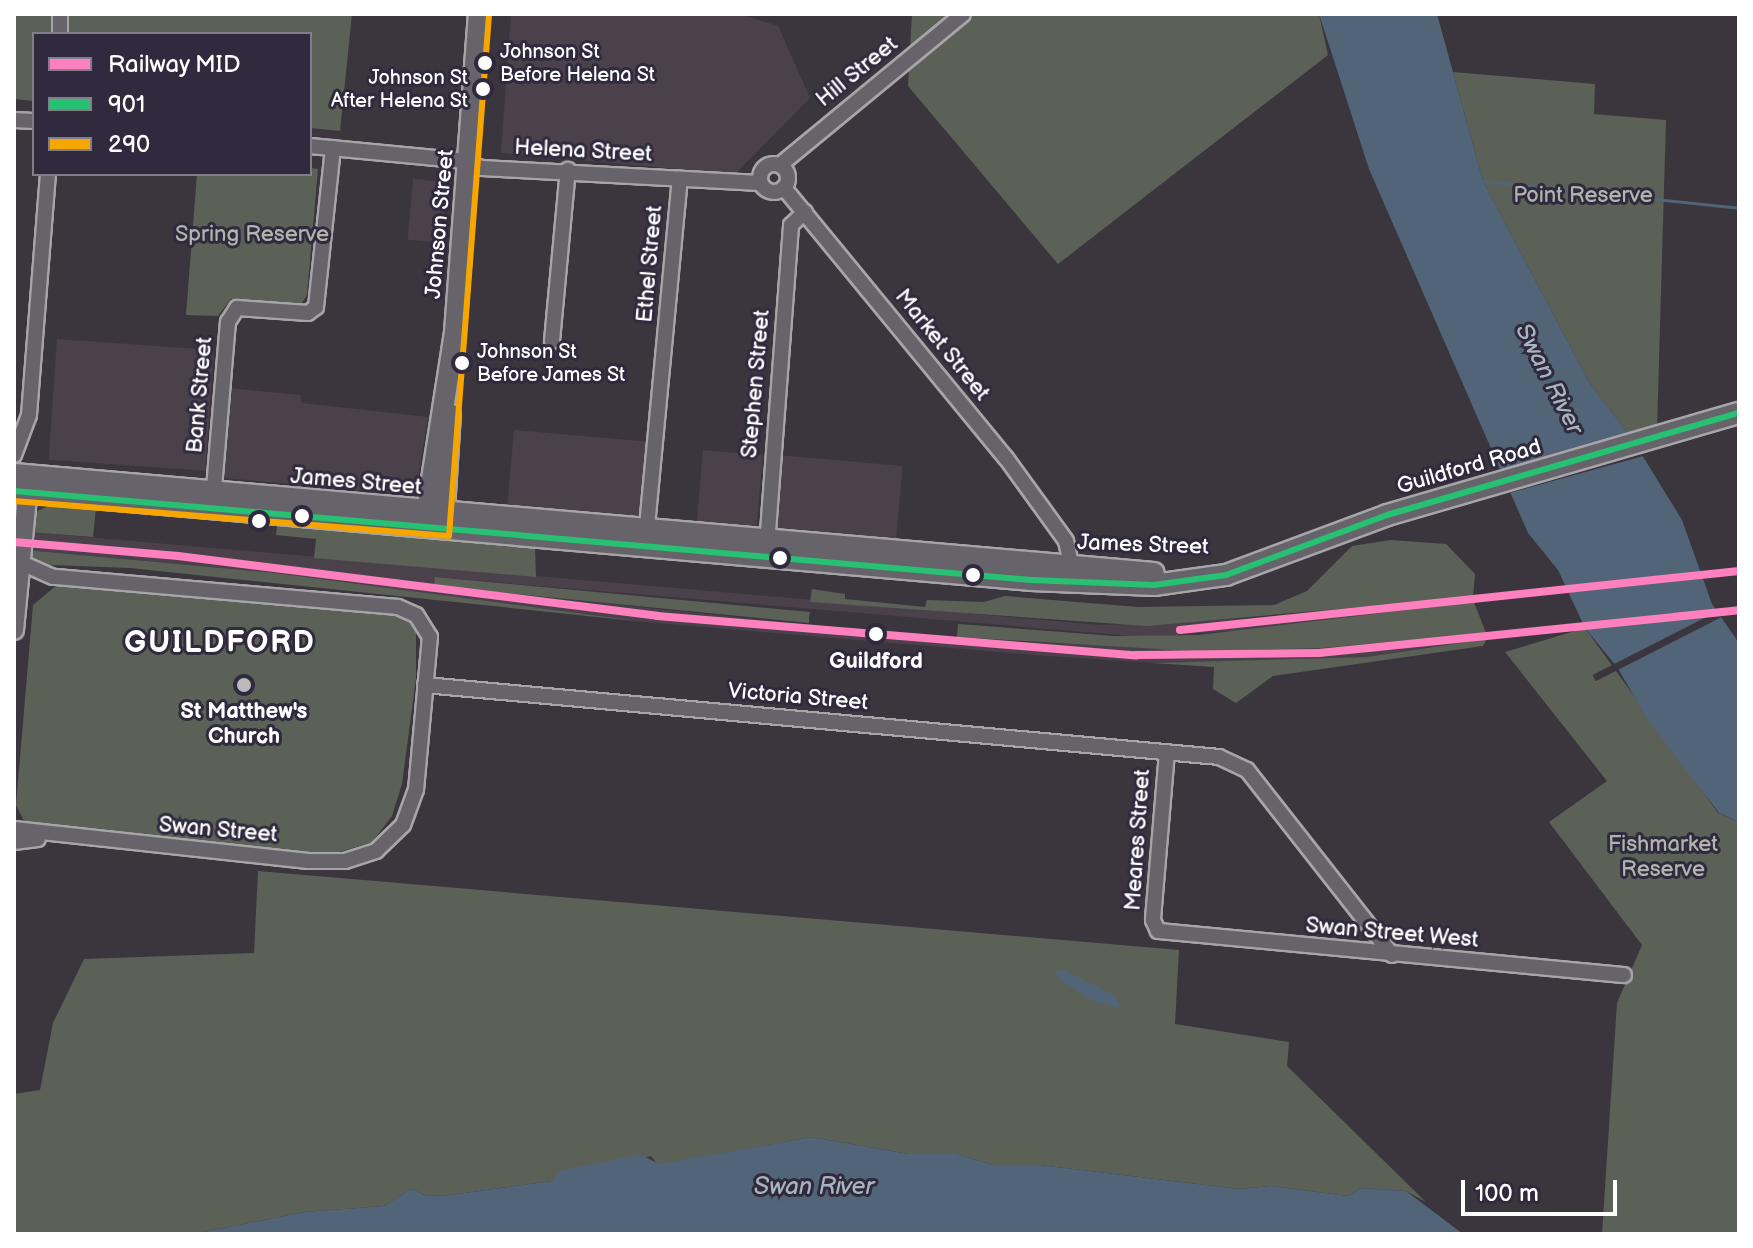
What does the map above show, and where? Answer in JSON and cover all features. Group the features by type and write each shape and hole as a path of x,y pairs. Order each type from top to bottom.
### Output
{"highway":[{"name":"Johnson Street","path":"434,521 451,441 449,389 479,14"},
{"name":"Guildford Road","path":"1261,564 1387,515 1735,414"},
{"name":"James Street","path":"21,483 434,521 646,537 766,540 943,556 1069,574"},
{"name":"James Street","path":"646,537 783,556 1009,578 1195,573 1261,564"},
{"path":"943,556 1000,565 1009,578"}],"main road":[{"path":"14,630 21,563 21,483"}],"street":[{"name":"Hill Street","path":"780,165 963,14"},
{"name":"Helena Street","path":"312,146 469,161 482,168 524,166 760,183"},
{"name":"Bank Street","path":"213,502 228,322 237,308 308,313 316,307 333,148"},
{"path":"780,165 788,178 784,188 774,193 760,183 764,168 780,165"},
{"path":"552,341 568,170"},
{"path":"14,455 27,428 48,176"},
{"name":"Ethel Street","path":"646,537 680,179"},
{"name":"Market Street","path":"784,188 1006,458 1060,536 1069,574"},
{"name":"Stephen Street","path":"766,540 791,225 805,212"},
{"path":"766,540 769,549 783,556"},
{"path":"21,563 53,577 398,607 416,615 428,632 425,685"},
{"path":"18,590 53,577"},
{"name":"Victoria Street","path":"425,685 1167,752"},
{"name":"Swan Street","path":"14,829 55,837 327,862 376,851 397,832 411,807 425,685"},
{"path":"1167,752 1219,757 1247,770 1392,955"},
{"name":"Meares Street","path":"1158,931 1153,920 1167,752"},
{"name":"Swan Street","path":"14,842 55,837"},
{"name":"Swan Street West","path":"1158,931 1624,975"}],"shaded area":[{"path":"511,14 739,14 778,26 810,98 735,174 501,153"},
{"path":"413,179 447,182 442,243 408,240"},
{"path":"57,339 214,350 205,471 49,460"},
{"path":"229,388 300,395 302,403 428,417 417,484 405,494 224,478"},
{"path":"514,430 646,442 640,517 507,506"},
{"path":"703,450 763,455 756,529 697,524"},
{"path":"778,455 903,466 896,541 771,530"},
{"path":"28,532 1101,625 1276,617 1473,597 1474,602 1314,625 1144,637 435,577 474,590 957,640 1263,650 1486,633 1487,639 1367,657 1279,662 1153,663 1035,655 645,622 275,573 26,550"}],"green space":[{"path":"14,14 352,14 340,131 312,128 312,32 32,32 32,101 14,99"},
{"path":"912,14 1319,14 1328,55 1058,264 908,86"},
{"name":"Point Reserve","path":"1453,72 1595,84 1594,114 1666,120 1657,429 1631,437 1589,382 1483,181"},
{"name":"Spring Reserve","path":"312,168 318,169 307,295 301,304 231,299 218,316 186,315 197,176 312,176"},
{"path":"53,504 96,507 93,537 28,532 33,513"},
{"path":"277,525 535,547 536,577 314,558 316,539 276,535"},
{"path":"1391,540 1446,544 1475,574 1473,597 1147,626 810,602 812,589 845,594 845,599 925,607 927,600 984,602 1005,596 1138,607 1274,605 1307,591 1352,546"},
{"path":"26,550 275,573 645,622 130,568 50,565 29,561"},
{"path":"435,577 810,612 809,623 474,590 434,584"},
{"path":"57,585 400,614 416,627 416,678 402,784 392,816 372,842 330,855 24,821 16,805 33,605"},
{"path":"1474,602 1486,633 1321,648 1192,651 957,637 958,624 1114,636 1198,635"},
{"name":"Fishmarket Reserve","path":"1585,628 1718,813 1739,822 1739,1234 1602,1234 1617,1003 1642,945 1549,822 1607,781 1505,652"},
{"path":"1487,639 1483,646 1273,676 1236,703 1213,689 1214,667 1153,663 1367,657"},
{"path":"258,871 1179,950 1175,1024 1289,1042 1287,1066 1426,1202 1406,1191 1361,1188 1348,1196 1271,1186 1239,1189 1040,1165 992,1165 958,1154 909,1154 811,1137 658,1165 651,1156 552,1181 450,1195 427,1196 411,1189 384,1206 304,1212 193,1234 14,1234 14,1094 40,1090 53,1023 84,959 254,953"}],"water":[{"path":"1319,14 1437,14 1483,181 1589,382 1631,437 1682,520 1712,604 1739,643 1739,822 1719,813 1649,722 1617,667 1585,628 1558,570 1528,533 1369,169"},
{"path":"1064,970 1114,995 1122,1009 1093,1001 1059,979 1055,972"},
{"name":"Swan River","path":"811,1137 909,1154 958,1154 992,1165 1040,1165 1239,1189 1271,1186 1348,1196 1361,1188 1406,1191 1463,1234 193,1234 304,1212 384,1206 411,1189 427,1196 450,1195 552,1181 560,1171 640,1154 659,1164"}],"pier":[{"path":"1636,437 1647,455 1506,494 1500,477"},
{"path":"1706,572 1708,578 1562,593 1560,588"},
{"path":"1720,610 1723,616 1596,681 1593,675"}],"waterway":[{"path":"1483,181 1739,208"}],"rail line":[{"name":"MID","path":"14,542 178,556 657,616 1136,655 1319,653 1739,610"},
{"name":"MID","path":"1180,630 1739,571"}],"transit line":[{"name":"290","path":"14,501 449,536 489,15"},
{"name":"901","path":"14,491 1031,580 1154,585 1226,575 1387,515 1739,413"}],"place":[{"name":"Johnson St Before Helena St","path":"485,63"},
{"name":"Johnson St After Helena St","path":"483,89"},
{"name":"Johnson St Before James St","path":"462,363"},
{"name":"Guildford","path":"876,634"},
{"name":"St Matthew's Church","path":"244,685"}],"district":[{"name":"GUILDFORD","path":"220,643"}]}
